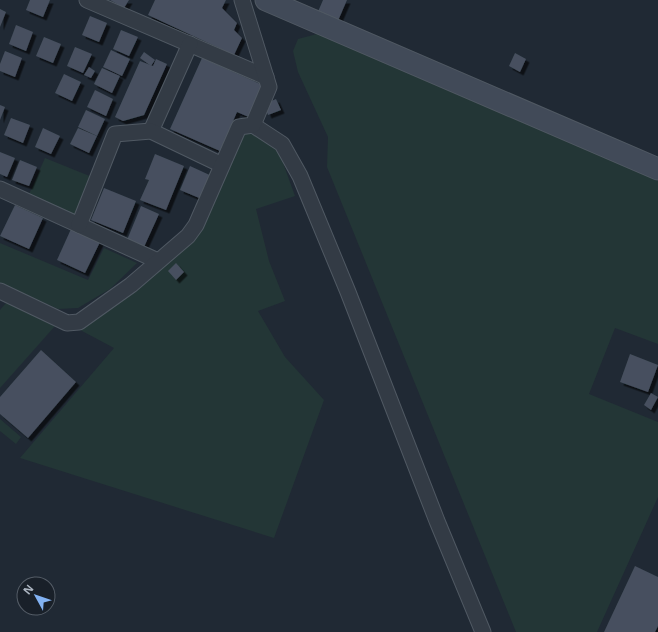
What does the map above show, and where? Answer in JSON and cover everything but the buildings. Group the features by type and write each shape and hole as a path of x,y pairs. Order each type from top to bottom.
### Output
{"street":[{"path":"87,0 266,77"},
{"path":"242,0 269,87 253,125"},
{"path":"266,0 658,169"},
{"path":"151,131 190,44"},
{"path":"0,291 67,322 79,322 131,285 188,236 196,225 239,127 253,125 282,144 300,176 348,292 422,484 482,632"},
{"path":"79,225 115,134 151,131 222,165"},
{"path":"0,189 158,261"}],"shaded area":[{"path":"317,34 658,181 658,344 615,328 589,394 658,422 658,497 597,632 516,632 327,167 328,137 298,72 293,51 298,39"},
{"path":"245,132 260,136 278,149 295,196 256,209 269,261 285,301 258,311 285,357 324,400 274,538 20,458 114,348 67,323 188,236"},
{"path":"45,158 97,179 79,225 26,201"},
{"path":"0,243 88,280 104,248 137,263 110,289 78,308 58,309 0,283"},
{"path":"6,303 55,326 0,388 0,310"},
{"path":"0,419 21,437 16,444 0,431"}]}
